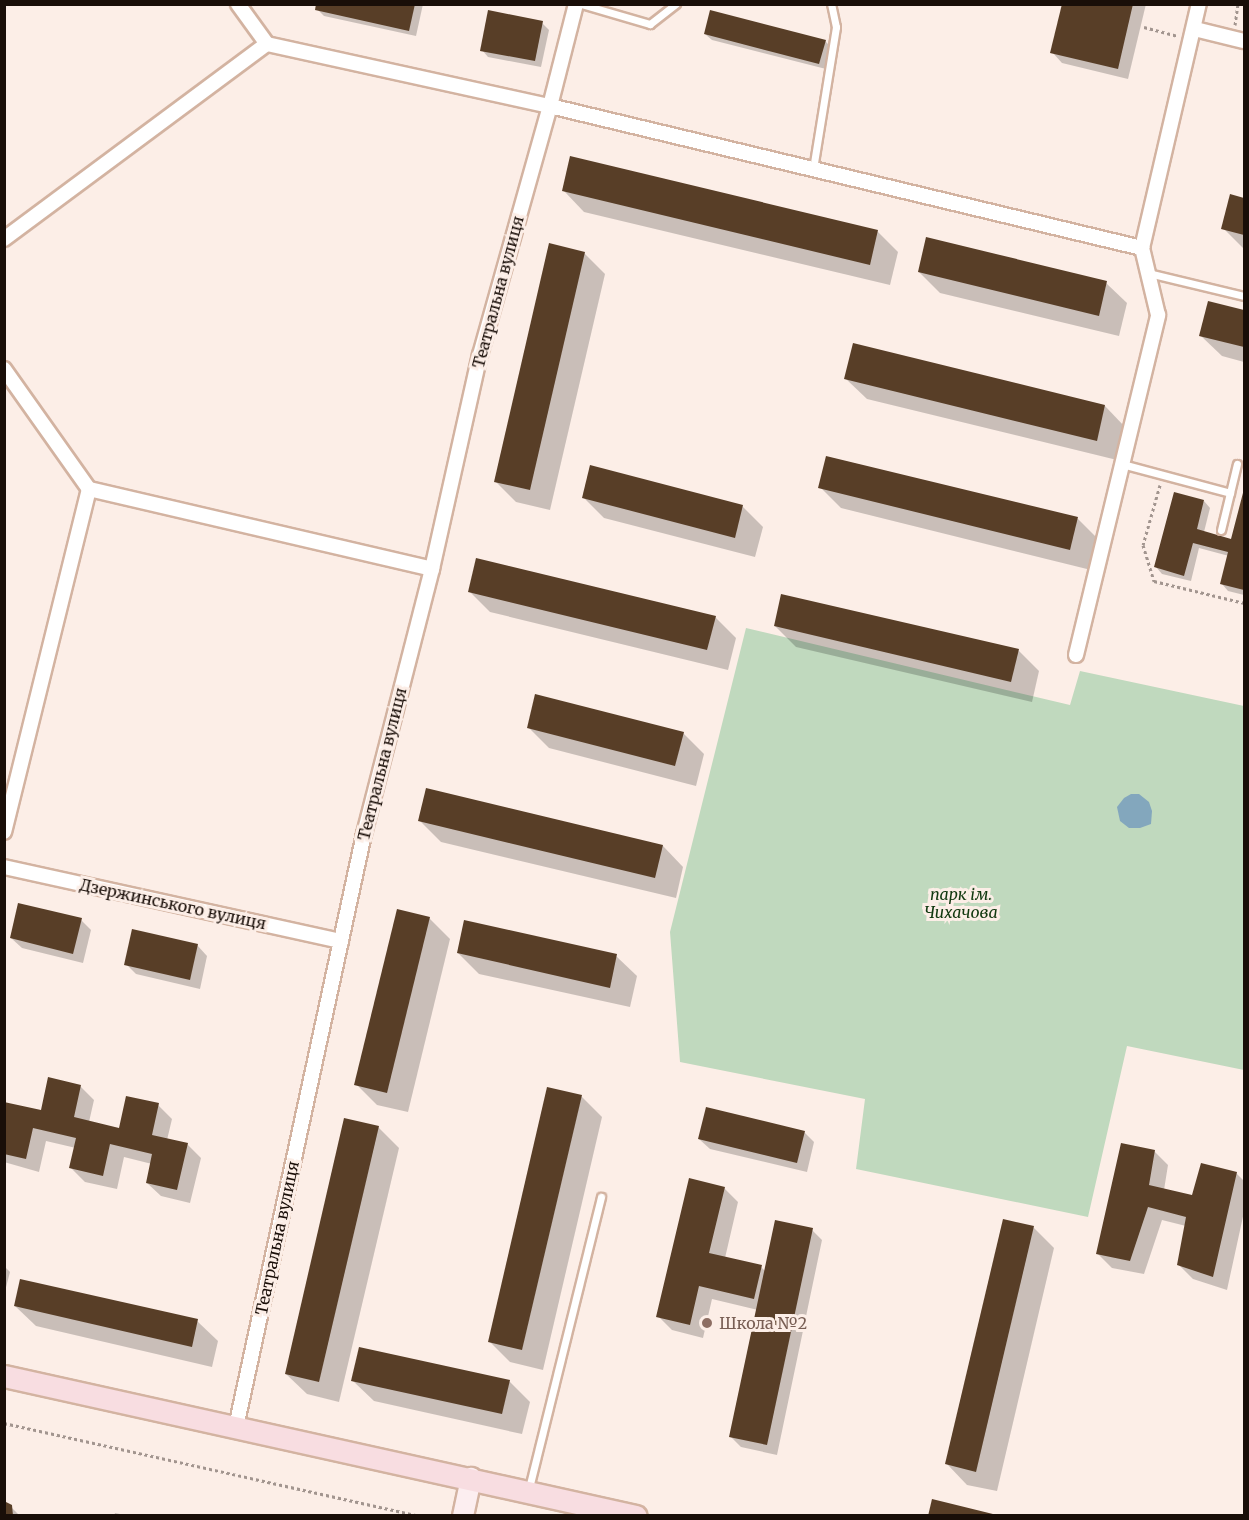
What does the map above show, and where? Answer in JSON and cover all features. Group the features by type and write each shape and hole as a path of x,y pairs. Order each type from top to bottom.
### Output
{"main road":[{"path":"4,1376 636,1515"}],"street":[{"path":"238,4 267,44 550,106 1142,248"},
{"name":"Театральна вулиця","path":"236,1427 364,834 432,569 480,355 550,106 576,4"},
{"path":"1077,655 1158,315 1142,248 1199,4"},
{"path":"1193,34 1245,41"},
{"path":"4,239 267,44"},
{"path":"4,369 89,489 432,569"},
{"path":"4,832 89,489"},
{"name":"Дзержинського вулиця","path":"4,867 341,942"},
{"path":"463,1515 471,1478"}],"lane":[{"path":"581,4 650,24 676,4"},
{"path":"813,169 836,27 831,4"},
{"path":"1148,273 1245,296"},
{"path":"1122,464 1230,494"},
{"path":"1221,530 1237,464"},
{"path":"528,1491 601,1197"}],"path":[{"path":"1144,27 1193,34"},
{"path":"1163,475 1143,545 1154,580 1245,603"},
{"path":"4,1423 419,1515"}],"green space":[{"name":"парк ім. Чихачова","path":"746,628 1070,705 1080,671 1244,706 1244,1070 1127,1046 1088,1217 856,1169 865,1099 680,1062 670,932"}],"water":[{"path":"1131,794 1139,794 1149,802 1152,811 1151,824 1140,828 1129,828 1120,821 1117,807 1124,798"}],"building":[{"path":"316,4 415,4 409,31 315,10"},
{"path":"1062,4 1133,4 1118,69 1050,53"},
{"path":"488,10 543,21 535,61 480,51"},
{"path":"710,10 826,40 819,64 704,34"},
{"path":"570,156 878,230 870,265 562,191"},
{"path":"1230,194 1244,198 1244,235 1221,229"},
{"path":"926,237 1107,281 1099,316 918,272"},
{"path":"549,243 585,252 530,490 494,482"},
{"path":"1208,301 1244,310 1244,347 1199,336"},
{"path":"853,343 1105,405 1097,441 844,379"},
{"path":"826,456 1078,517 1070,550 818,488"},
{"path":"590,465 743,505 735,538 582,498"},
{"path":"1244,489 1244,590 1220,584 1228,552 1193,543 1184,576 1154,567 1174,492 1204,500 1197,529 1231,539"},
{"path":"476,558 716,616 707,650 468,592"},
{"path":"781,594 1019,649 1011,682 774,626"},
{"path":"535,694 684,732 675,766 527,728"},
{"path":"426,788 663,845 655,878 418,821"},
{"path":"18,903 82,918 73,954 10,938"},
{"path":"397,909 430,917 387,1093 354,1085"},
{"path":"464,920 617,954 610,988 457,953"},
{"path":"132,929 198,944 190,980 124,965"},
{"path":"48,1077 81,1085 74,1117 119,1128 126,1096 159,1103 152,1135 188,1143 177,1190 146,1183 152,1154 110,1144 103,1176 69,1168 76,1138 33,1128 26,1159 4,1154 4,1102 41,1110"},
{"path":"547,1087 582,1095 522,1350 488,1342"},
{"path":"706,1107 805,1131 797,1163 698,1139"},
{"path":"344,1118 379,1126 319,1382 285,1374"},
{"path":"1121,1143 1155,1150 1149,1185 1192,1195 1201,1163 1237,1172 1213,1277 1177,1265 1186,1217 1148,1207 1130,1261 1096,1254"},
{"path":"689,1178 725,1187 709,1253 762,1265 754,1299 699,1286 690,1325 656,1317"},
{"path":"1003,1219 1034,1226 976,1472 945,1464"},
{"path":"775,1220 813,1228 767,1445 729,1437"},
{"path":"20,1279 198,1319 192,1347 14,1306"},
{"path":"359,1347 510,1380 502,1414 351,1381"},
{"path":"932,1499 997,1515 997,1516 928,1516"},
{"path":"4,1501 12,1505 13,1516 4,1516"}],"place":[{"name":"Школа №2","path":"707,1323"}]}
